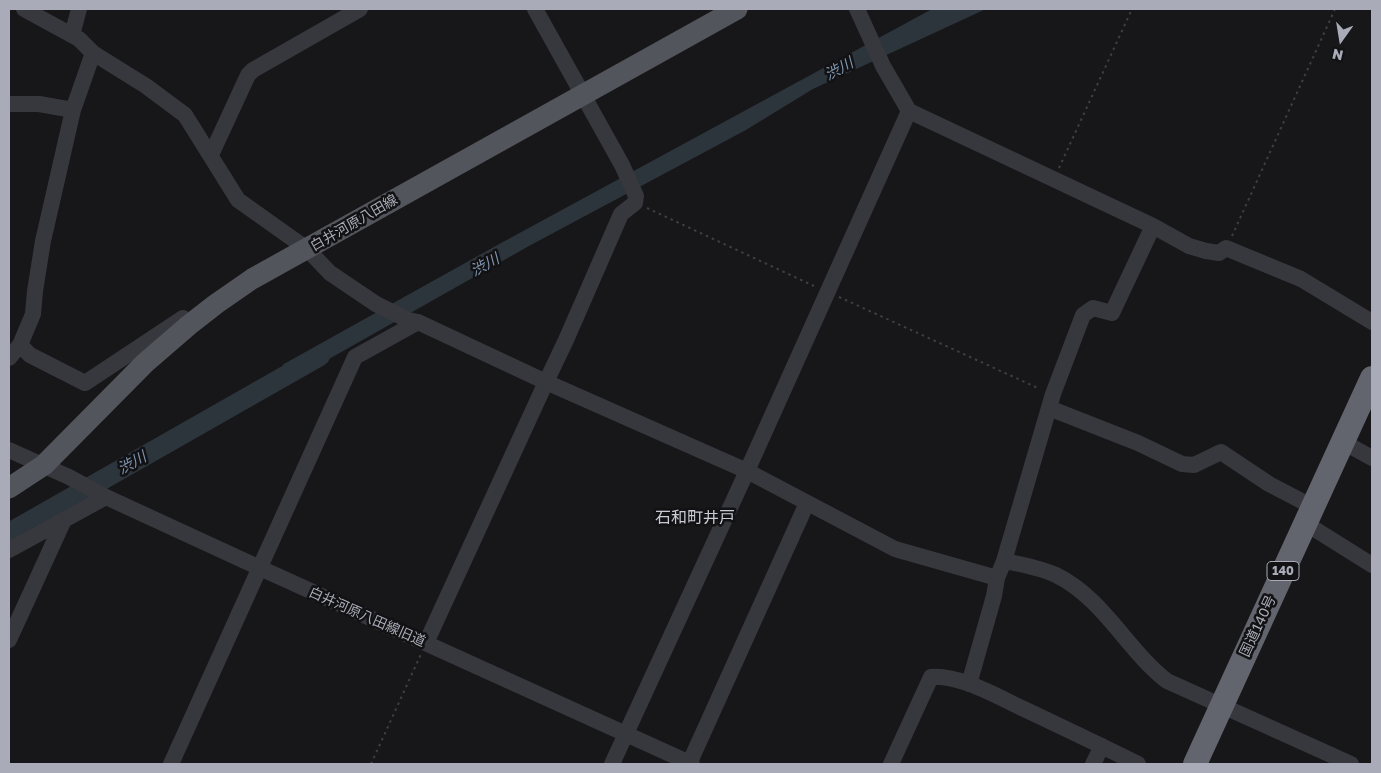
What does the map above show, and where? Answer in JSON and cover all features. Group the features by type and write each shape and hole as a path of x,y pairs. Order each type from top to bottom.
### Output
{"highway":[{"name":"国道140号","path":"1195,764 1372,378"}],"main road":[{"name":"白井河原八田線","path":"9,488 44,465 145,363 189,325 252,279 736,9"}],"street":[{"path":"24,9 79,39 93,53 146,86 185,115 238,200 307,250 330,272 376,304 747,471 895,548 997,578"},
{"path":"72,35 79,9"},
{"path":"210,155 248,75 253,70 360,9"},
{"path":"426,643 566,340 621,214 636,199 622,165 535,9"},
{"path":"857,9 883,66 909,111 1054,178 1153,226 1189,246 1219,253 1226,248 1301,279 1372,322"},
{"path":"9,358 20,345 33,314 42,250 73,110 93,53"},
{"path":"9,104 39,104 73,110"},
{"path":"612,764 747,471 909,111"},
{"path":"969,684 994,596 997,578 1004,561 1051,401 1083,314 1093,308 1112,313 1153,226"},
{"path":"20,345 30,355 85,383 183,318 189,325"},
{"path":"171,764 355,357 413,321"},
{"path":"1051,401 1182,464 1194,465 1221,452 1269,484 1372,565"},
{"path":"1343,442 1372,458"},
{"name":"白井河原八田線旧道","path":"9,450 260,568 690,764"},
{"path":"9,550 64,520 103,495"},
{"path":"690,764 807,503"},
{"path":"9,640 64,520"},
{"path":"1004,561 1018,563 1054,574 1066,580 1102,611 1159,675 1175,685 1351,764"},
{"path":"891,764 931,677 940,676 969,684 1138,764"},
{"path":"1093,764 1102,746"}],"path":[{"path":"1054,178 1132,9"},
{"path":"1226,248 1335,9"},
{"path":"636,199 1051,401"},
{"path":"371,764 426,643"}],"water":[{"path":"932,9 986,9 813,89 746,130 529,246 306,372 282,365 501,243"}],"waterway":[{"name":"渋川","path":"9,533 320,356"}],"district":[{"name":"石和町井戸","path":"695,518"}]}
